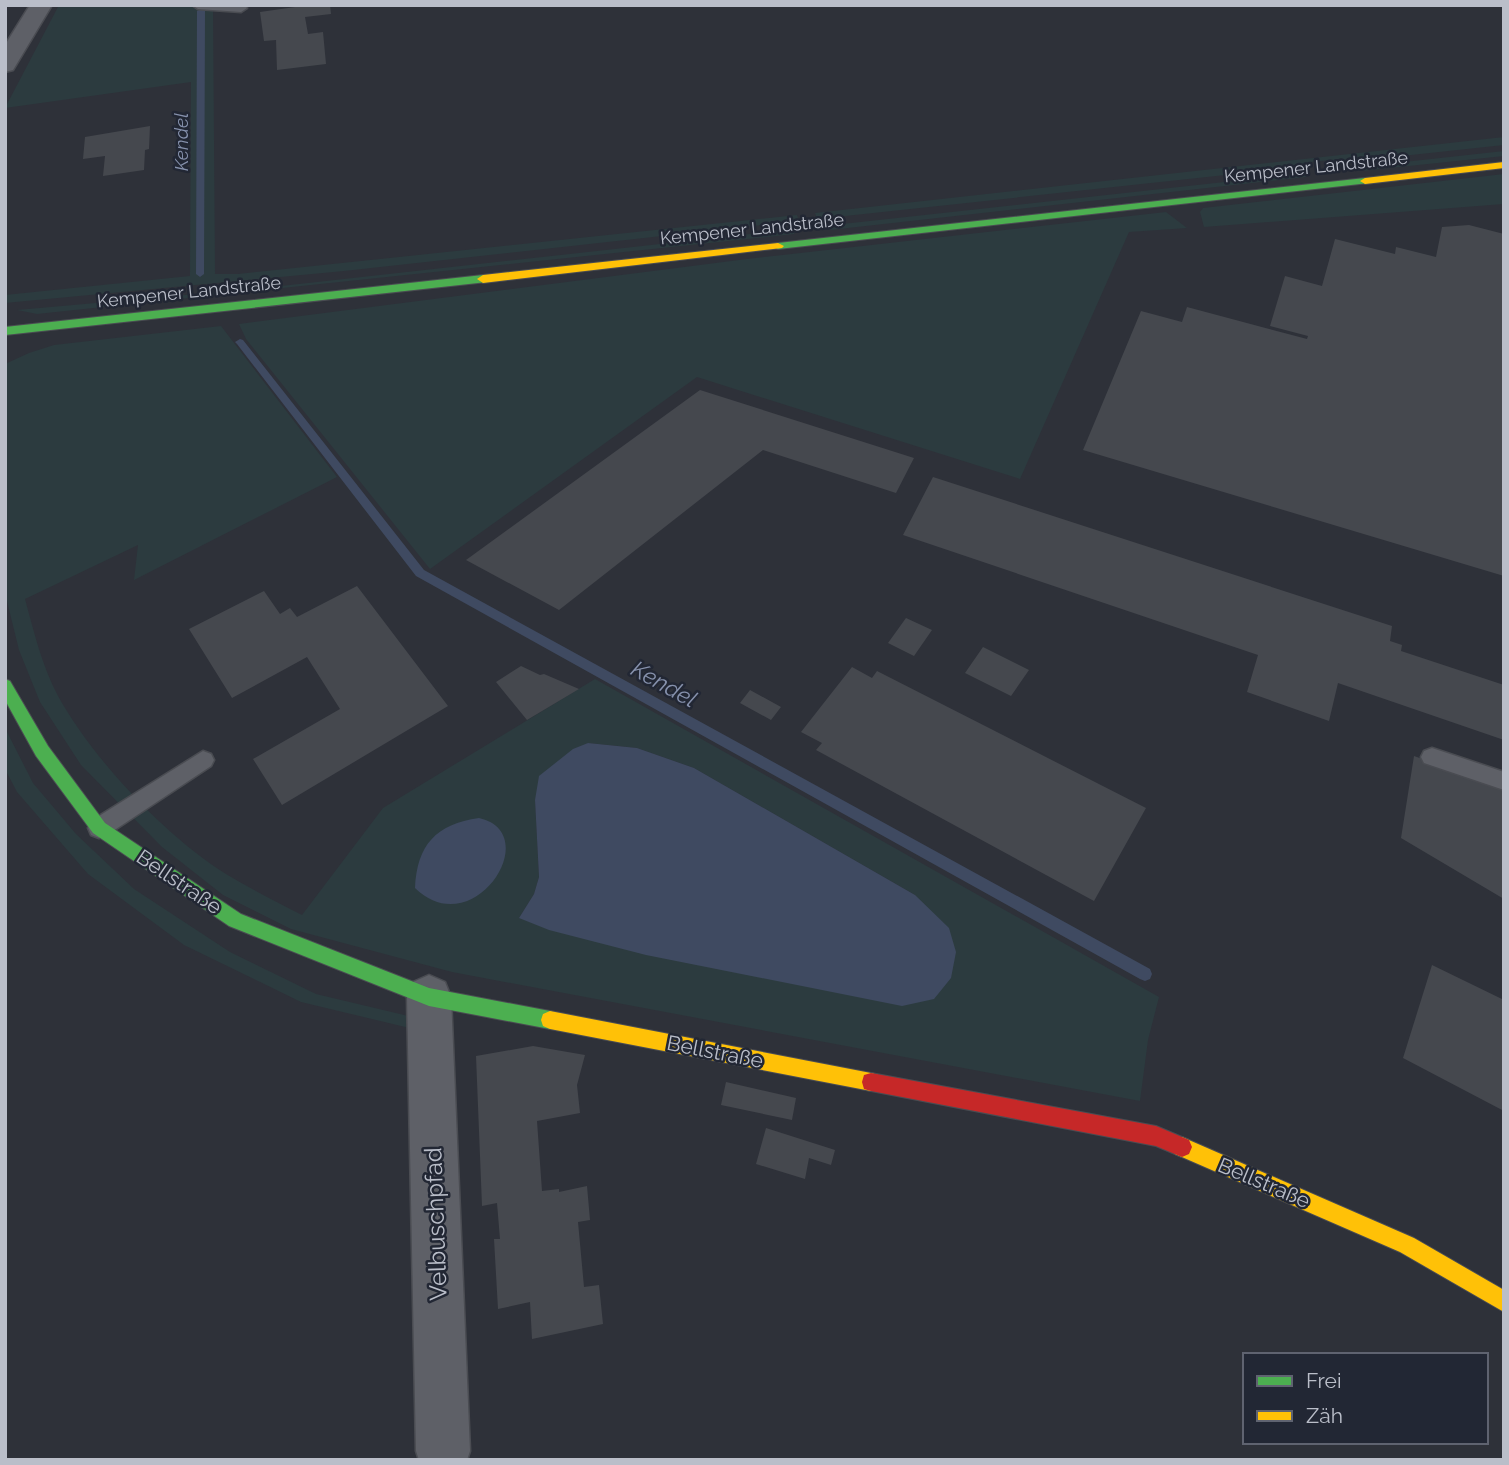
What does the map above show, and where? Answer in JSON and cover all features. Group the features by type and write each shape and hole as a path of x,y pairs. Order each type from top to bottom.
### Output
{"street":[{"path":"8,53 41,5"},
{"name":"Kempener Landstraße","path":"5,331 1504,165"},
{"name":"Bellstraße","path":"5,685 42,751 99,828 234,920 429,997 1157,1136 1407,1245 1504,1302"},
{"name":"Velbuschpfad","path":"429,997 443,1451"}],"lane":[{"path":"200,5 241,8"},
{"path":"1432,757 1504,780"},
{"path":"99,828 203,760"}],"shaded area":[{"path":"59,5 213,5 215,274 238,274 797,215 799,221 344,271 5,303 5,295 190,276 191,82 5,108"},
{"path":"1504,137 1504,145 1337,163 1331,160 1310,162 1310,166 817,219 815,213"},
{"path":"1504,151 1504,156 1361,171 1349,168"},
{"path":"1306,173 1306,177 830,230 824,226"},
{"path":"1504,174 1504,204 1204,227 1200,212 1203,208"},
{"path":"1166,212 1187,228 1129,232 1020,479 697,377 430,569 246,339 239,324 747,259"},
{"path":"796,229 794,234 37,314 17,310 253,289"},
{"path":"221,326 337,477 134,580 138,545 25,599 47,673 58,696 90,745 155,818 203,858 235,880 302,915 383,808 595,679 1159,997 1148,1040 1140,1101 452,972 291,929 223,895 162,847 81,765 40,702 19,650 5,593 5,364 54,345","holes":["588,743 637,748 694,768 915,895 519,918 534,894 539,877 535,800"]},
{"path":"5,728 33,783 76,834 134,889 230,952 316,994 421,1019 422,1031 301,1002 184,945 88,874 17,792 5,769"}],"water":[{"path":"588,743 637,748 694,768 915,895 949,928 956,952 951,978 934,999 902,1006 646,955 549,930 519,918 534,894 539,877 535,800 539,776 573,749"},
{"path":"479,818 498,828 505,843 503,862 494,880 478,895 459,903 437,902 415,888 420,860 432,839 451,825"}],"building":[{"path":"330,5 331,14 305,17 308,34 323,32 326,64 277,70 276,40 264,41 260,12"},
{"path":"150,126 149,149 145,150 144,170 103,176 105,156 83,159 85,137"},
{"path":"1469,225 1504,234 1504,576 1083,450 1141,311 1182,322 1187,307 1307,339 1308,336 1270,326 1285,276 1322,286 1335,239 1395,254 1396,247 1436,257 1442,227"},
{"path":"700,390 914,458 896,493 763,450 559,610 466,560"},
{"path":"933,477 1392,626 1390,641 1402,645 1401,651 1504,685 1504,740 1338,683 1329,721 1247,692 1258,655 903,535"},
{"path":"357,586 448,706 282,805 253,759 340,709 307,657 232,698 189,629 264,591 280,614 290,608 297,617"},
{"path":"906,618 932,630 914,656 888,643"},
{"path":"983,647 1029,670 1011,696 965,673"},
{"path":"521,666 579,689 527,720 496,682"},
{"path":"852,667 872,678 877,671 1146,808 1094,901 816,750 822,743 801,732"},
{"path":"750,690 781,707 771,720 740,703"},
{"path":"1414,756 1504,788 1504,899 1401,838"},
{"path":"1432,965 1504,1000 1504,1111 1403,1058"},
{"path":"533,1046 585,1055 577,1085 580,1113 537,1121 542,1191 559,1189 559,1192 587,1186 590,1220 578,1222 584,1287 599,1285 603,1324 532,1339 530,1302 498,1309 494,1239 500,1239 497,1203 482,1206 476,1056"},
{"path":"726,1082 796,1098 792,1120 721,1105"},
{"path":"766,1128 835,1150 831,1165 809,1158 805,1179 756,1164"}],"waterway":[{"name":"Kendel","path":"200,274 201,11"},
{"name":"Kendel","path":"240,342 420,573 1145,974"}],"traffic: fast":[{"path":"778,246 1365,181"},
{"path":"5,331 483,279"},
{"path":"5,685 42,751 99,828 235,920 429,997 550,1020"}],"traffic: slow":[{"path":"1365,181 1504,165"},
{"path":"483,279 778,246"},
{"path":"550,1020 871,1082"},
{"path":"1182,1147 1407,1245 1504,1302"}],"traffic: jam":[{"path":"871,1082 1156,1136 1182,1147"}]}
